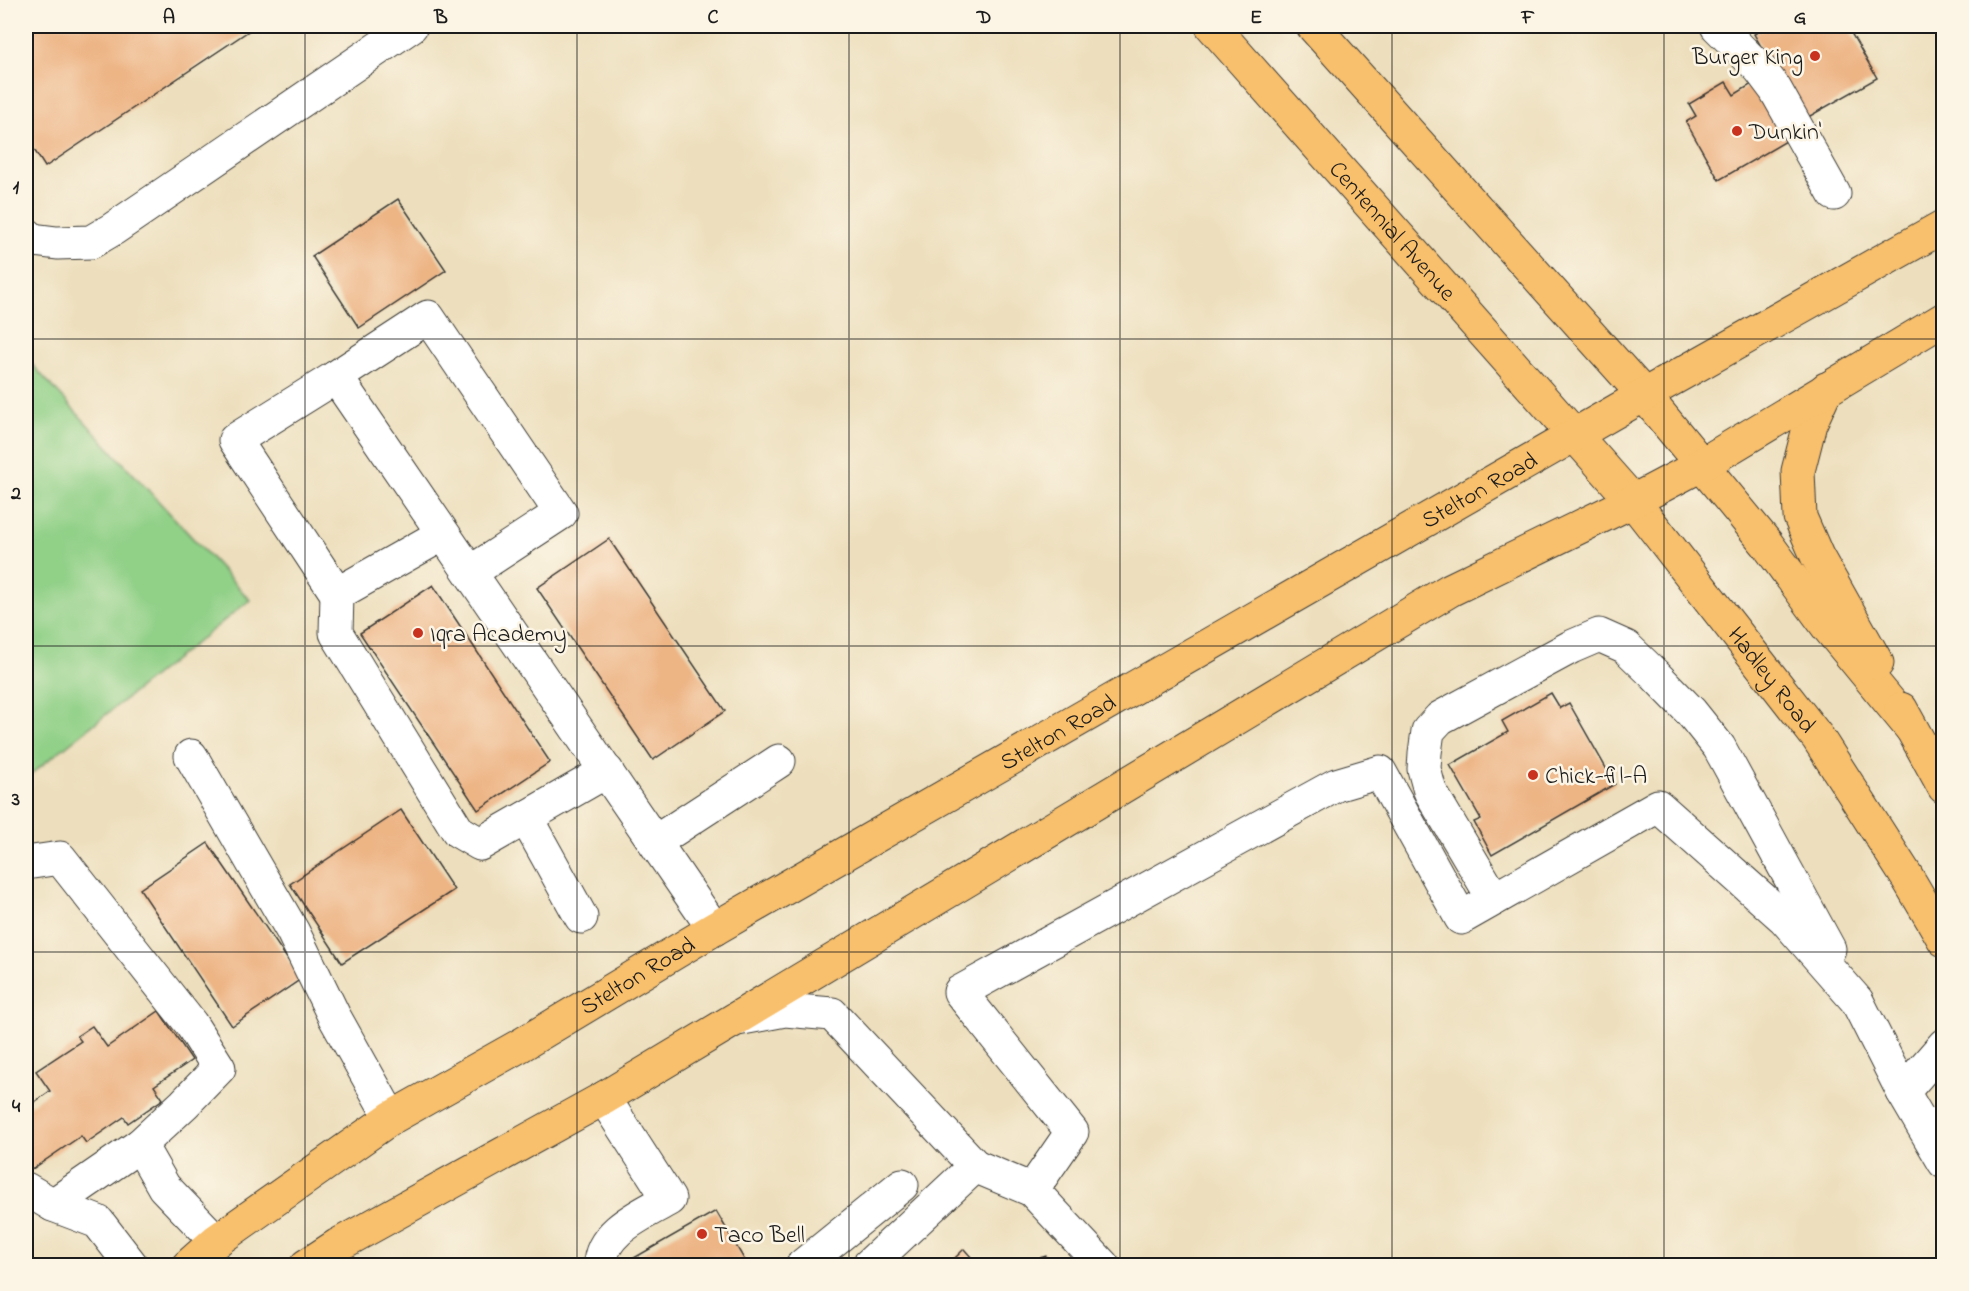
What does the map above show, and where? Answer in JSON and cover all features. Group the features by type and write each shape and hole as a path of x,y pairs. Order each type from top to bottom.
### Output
{"main road":[{"name":"Centennial Avenue","path":"1212,26 1575,436"},
{"path":"1314,26 1644,395 1767,544 1827,626 1911,728"},
{"name":"Stelton Road","path":"188,1266 216,1240 391,1118 521,1045 714,929 1644,395 1944,226"},
{"path":"306,1266 338,1245 604,1098 1450,590 1633,501 1701,465 1944,319"},
{"path":"1826,389 1810,424 1798,471 1800,517 1817,556 1944,787"},
{"name":"Hadley Road","path":"1575,436 1633,501 1818,738 1907,877 1944,940"}],"lane":[{"path":"26,234 33,240 57,243 91,242 411,26"},
{"path":"1717,26 1760,69 1775,89 1834,194"},
{"path":"471,572 561,513 428,317 235,440 337,594 336,633 458,831 480,844 607,771"},
{"path":"336,377 714,929"},
{"path":"337,594 443,534"},
{"path":"1494,899 1430,791 1424,769 1428,732 1440,718 1571,647 1599,635 1626,648 1640,661 1690,712 1719,747 1857,1001 1903,1092 1944,1162"},
{"path":"190,756 293,932 334,1016 391,1118"},
{"path":"655,842 779,760"},
{"path":"1032,1190 1072,1132 960,992 1336,784 1380,772 1461,918 1658,806 1785,919 1857,1001"},
{"path":"526,818 581,917"},
{"path":"26,863 60,858 191,1023 219,1068 140,1145 53,1205"},
{"path":"732,1020 785,1010 832,1014 975,1166 1032,1190 1103,1266"},
{"path":"1903,1092 1944,1045"},
{"path":"600,1266 600,1257 605,1244 612,1237 669,1199 604,1098"},
{"path":"140,1145 164,1187 216,1240"},
{"path":"868,1266 975,1166"},
{"path":"802,1266 902,1185"},
{"path":"26,1189 53,1205 98,1222 132,1266"}],"green space":[{"path":"26,358 250,600 26,778"}],"building":[{"path":"26,26 256,26 45,167 26,137"},
{"name":"Burger King","path":"1769,26 1847,26 1877,78 1803,120 1754,34"},
{"name":"Dunkin'","path":"1726,82 1734,95 1755,82 1788,140 1719,180 1686,122 1696,116 1689,104"},
{"path":"398,199 446,270 359,328 312,256"},
{"path":"609,539 725,711 653,760 537,588"},
{"path":"433,585 550,762 478,810 360,633"},
{"name":"Chick-fil-A","path":"1551,693 1560,708 1569,703 1615,784 1492,855 1474,822 1481,819 1450,765 1508,732 1502,721"},
{"path":"401,810 454,890 342,963 290,884"},
{"path":"208,843 301,979 232,1026 140,889"},
{"path":"159,1011 192,1060 154,1086 163,1099 128,1123 124,1117 86,1143 81,1136 28,1172 26,1169 26,1108 50,1091 36,1071 81,1041 77,1036 92,1026 107,1047"},
{"name":"Taco Bell","path":"716,1211 748,1266 639,1266 634,1258"},
{"path":"964,1249 979,1266 947,1266"},
{"path":"1046,1256 1056,1266 1022,1266 1025,1262"}],"place":[{"name":"Burger King","path":"1815,56"},
{"name":"Dunkin'","path":"1737,131"},
{"name":"Iqra Academy","path":"418,633"},
{"name":"Chick-fil-A","path":"1533,775"},
{"name":"Taco Bell","path":"702,1234"}]}
